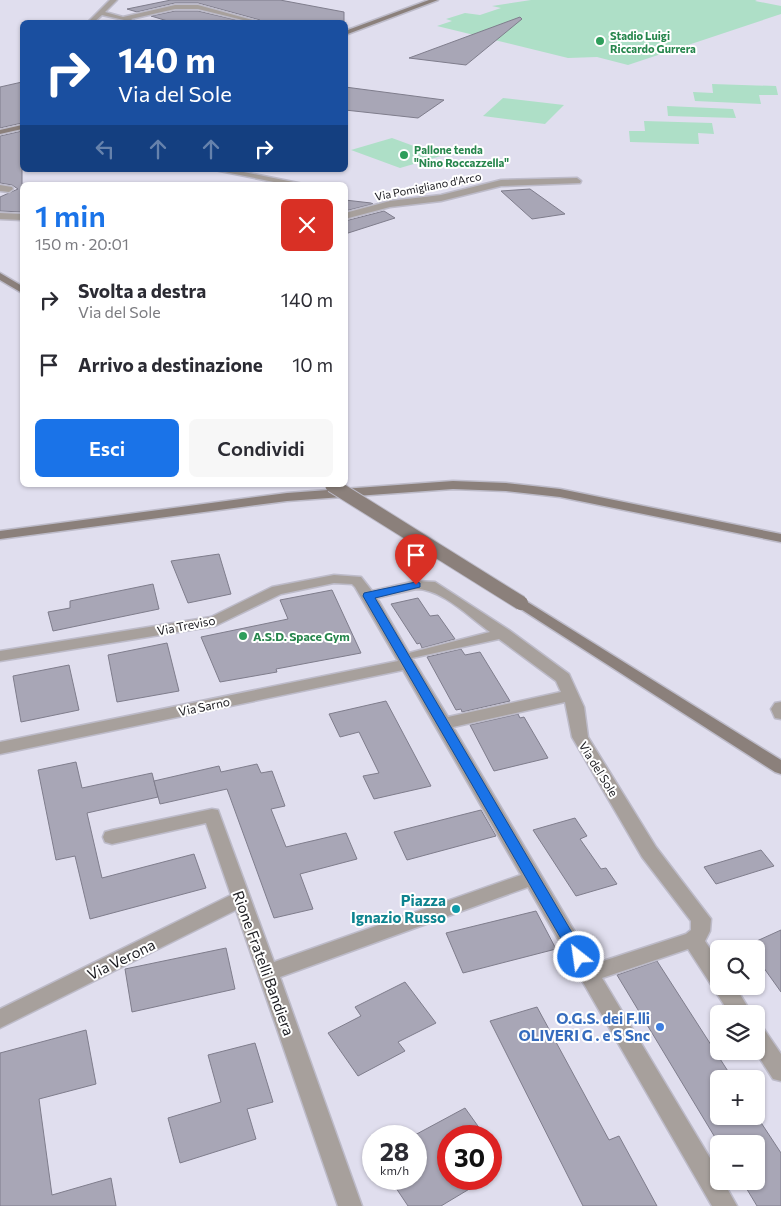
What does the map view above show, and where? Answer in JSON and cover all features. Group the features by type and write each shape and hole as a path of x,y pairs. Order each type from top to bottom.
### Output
{"street":[{"path":"93,20 114,0"},
{"path":"348,32 435,0"},
{"path":"123,19 175,7 198,7 249,20"},
{"path":"100,14 129,20"},
{"path":"0,132 20,128"},
{"path":"230,172 287,182"},
{"name":"Via Pomigliano d'Arco","path":"348,215 390,204 449,196 500,183 577,181"},
{"path":"0,216 20,217"},
{"path":"4,278 20,289"},
{"path":"0,535 287,497 453,485 506,487 560,493 781,538"},
{"path":"335,487 781,768"},
{"name":"Via Treviso","path":"0,656 215,621 277,590 346,579 356,580 366,591"},
{"name":"Via del Sole","path":"366,591 430,585 504,633 563,678 576,707 580,737 649,852 701,918 700,935 693,940"},
{"path":"366,591 412,659 442,724 725,1206"},
{"name":"Via Sarno","path":"0,748 412,659 504,633"},
{"path":"442,724 571,695"},
{"path":"781,707 778,709 781,714"},
{"name":"Rione Fratelli Bandiera","path":"112,837 212,815 350,1206"},
{"path":"268,973 533,878"},
{"name":"Via Verona","path":"0,1019 241,899"},
{"path":"589,974 693,940 710,966"},
{"path":"765,1048 781,1072"}],"green space":[{"name":"Stadio Luigi Riccardo Gurrera","path":"531,0 757,0 755,1 781,6 781,14 628,65 597,57 568,58 437,26 452,21 446,19 465,13 480,15 501,8 492,6"},
{"path":"712,84 776,86 778,95 759,95 761,104 695,101 693,92 713,93"},
{"path":"503,98 564,105 545,124 483,116"},
{"path":"667,106 733,109 736,118 668,116"},
{"path":"644,121 712,123 714,134 698,133 699,144 630,142 629,131 645,131"},
{"path":"392,138 441,156 400,168 351,150"}],"building":[{"path":"171,0 280,0 344,12 344,20 260,20 198,3 175,3 137,12 127,9"},
{"path":"175,11 198,11 236,20 164,20 151,16"},
{"path":"520,17 522,19 466,65 409,58"},
{"path":"20,82 20,123 0,128 0,87"},
{"path":"348,87 444,100 418,118 348,110"},
{"path":"20,131 20,172 22,172 22,182 20,182 20,212 0,211 0,197 18,189 12,185 0,183 0,136"},
{"path":"530,189 565,214 532,219 501,191"},
{"path":"348,200 373,204 348,210"},
{"path":"384,211 395,218 348,233 348,220"},
{"path":"219,554 231,594 188,603 171,561"},
{"path":"153,584 159,609 53,631 48,612 70,608 70,601"},
{"path":"332,590 361,653 276,669 277,672 220,682 201,637 288,619 280,600"},
{"path":"418,598 430,616 438,615 455,639 422,648 420,643 417,644 391,604"},
{"path":"167,643 179,691 117,702 108,655"},
{"path":"461,649 465,655 480,652 510,701 462,712 461,709 456,710 427,657"},
{"path":"69,665 79,710 21,722 13,676"},
{"path":"386,701 431,786 374,799 363,776 379,773 359,732 340,737 329,714"},
{"path":"518,714 520,718 524,717 548,758 494,771 470,725"},
{"path":"76,762 82,788 152,773 158,797 87,813 102,878 194,854 206,888 90,919 75,856 56,860 38,770"},
{"path":"257,764 261,773 272,771 285,806 271,809 286,847 346,833 357,859 300,874 313,909 274,918 227,789 160,804 154,781 219,766 221,772"},
{"path":"481,810 496,836 407,860 394,832"},
{"path":"575,818 587,836 580,839 601,869 606,868 617,884 576,896 533,830"},
{"path":"761,850 774,866 716,884 704,867"},
{"path":"536,911 556,949 463,973 446,933"},
{"path":"781,930 781,992 765,970 765,940 759,940"},
{"path":"226,948 235,989 132,1012 125,969"},
{"path":"657,961 710,1043 710,1060 721,1060 727,1070 710,1070 710,1125 763,1125 781,1153 781,1206 757,1206 747,1190 765,1190 765,1135 714,1135 617,975"},
{"path":"405,982 436,1023 398,1042 405,1051 358,1076 328,1033 361,1016 355,1007"},
{"path":"537,1007 609,1140 619,1136 657,1206 583,1206 490,1021"},
{"path":"86,1030 96,1084 39,1099 52,1195 111,1178 116,1206 0,1206 0,1053"},
{"path":"255,1043 273,1102 247,1109 256,1139 180,1163 168,1118 221,1102 208,1055"},
{"path":"465,1108 477,1125 437,1125 437,1190 468,1190 441,1206 408,1206 397,1190 427,1190 427,1128"}],"place":[{"name":"Stadio Luigi Riccardo Gurrera","path":"600,41"},
{"name":"Pallone tenda \"Nino Roccazzella\"","path":"404,155"},
{"name":"A.S.D. Space Gym","path":"243,636"},
{"name":"Piazza Ignazio Russo","path":"456,909"},
{"name":"O.G.S. dei F.lli OLIVERI G . e S Snc","path":"660,1027"}],"route":[{"path":"416,585 368,596 579,957"}]}
